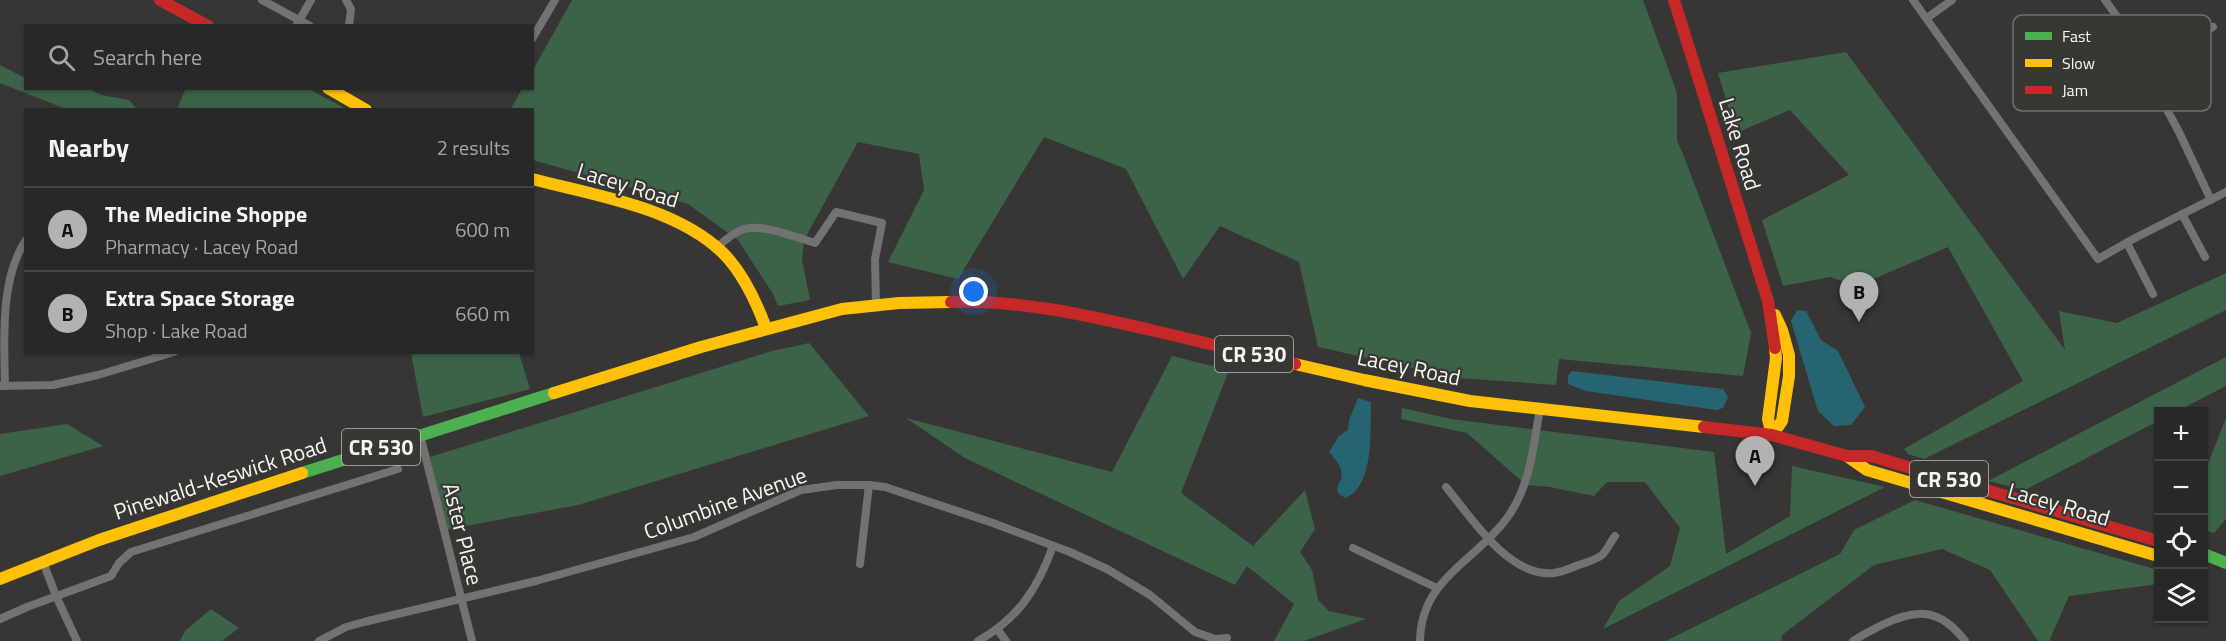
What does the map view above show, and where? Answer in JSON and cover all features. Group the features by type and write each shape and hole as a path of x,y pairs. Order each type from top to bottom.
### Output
{"main road":[{"path":"160,0 204,24"},
{"name":"Lake Road","path":"1674,0 1768,301 1782,330 1789,355 1790,376 1782,421 1772,435"},
{"path":"331,90 363,108"},
{"name":"Lacey Road","path":"534,180 636,206 685,225 723,253 756,300 766,328"},
{"name":"Lacey Road","path":"876,306 967,301 1014,302 1072,312 1398,388 1470,401 1772,435 1847,456 1871,456 2098,531 2154,554"},
{"name":"CR 530","path":"766,328 842,309 876,306"},
{"name":"Pinewald-Keswick Road","path":"0,579 218,499 766,328"},
{"name":"Lacey Road","path":"2098,531 2154,540"},
{"path":"2208,556 2223,562"},
{"path":"2208,564 2223,562"}],"street":[{"path":"262,0 298,23 310,0"},
{"path":"346,0 351,9 349,24"},
{"path":"534,36 555,0"},
{"path":"1913,0 2098,259 2226,192"},
{"path":"1927,18 1952,0"},
{"path":"2105,0 2116,15"},
{"path":"2168,111 2211,200"},
{"path":"717,247 736,233 749,228 816,243 836,212 882,223 876,259 876,306"},
{"path":"2182,214 2205,257"},
{"path":"24,242 19,248 8,276 3,306 3,386 53,385 98,375 167,354"},
{"path":"2127,243 2153,294"},
{"path":"1420,641 1425,613 1437,588 1448,574 1507,519 1525,486 1531,465 1540,409"},
{"name":"Aster Place","path":"420,435 472,641"},
{"path":"0,619 111,576 119,563 131,552 398,469"},
{"name":"Columbine Avenue","path":"319,641 346,627 547,579 693,537 801,490 837,485 885,487 993,522 1107,569 1142,590 1174,613 1195,632 1215,639 1227,638"},
{"path":"860,564 869,485"},
{"path":"1446,487 1488,538 1516,564 1530,570 1555,573 1602,555 1615,536"},
{"path":"978,641 997,628 1029,597 1044,571 1053,546"},
{"path":"1353,548 1437,588"},
{"path":"43,562 77,641"},
{"path":"1852,641 1899,617 1915,613 1928,613 1947,621 1965,641"},
{"path":"997,628 1006,641"}],"green space":[{"path":"572,0 1643,0 1677,93 1677,141 1751,333 1743,376 1559,359 1556,385 1458,378 1318,347 1299,262 1220,226 1183,279 1126,169 1044,137 958,279 888,262 924,190 919,154 858,142 804,240 802,260 810,300 778,306 773,294 738,240 688,204 534,160 534,108 511,108 521,90 534,90 534,68"},
{"path":"1846,52 2065,350 2059,311 2117,323 2226,273 2226,310 1924,459 1908,454 1904,449 2023,381 1948,247 1857,286 1830,277 1783,286 1762,220 1849,175 1790,110 1736,133 1718,73"},
{"path":"0,65 24,77 24,90 91,90 101,95 129,100 136,108 63,108 0,83"},
{"path":"185,90 311,90 344,108 177,108"},
{"path":"809,343 869,416 578,505 444,530 430,457 772,351"},
{"path":"411,354 519,354 530,389 423,417"},
{"path":"1172,356 1229,370 1181,493 1253,546 1305,490 1315,529 1300,552 1312,570 1318,600 1329,611 1366,619 1304,641 1274,641 1294,604 1247,566 1235,585 965,458 906,418 1112,472"},
{"path":"2226,357 2226,386 2185,407 2154,407 2154,423 2025,490 1988,481"},
{"path":"1402,408 1451,419 1714,452 1726,554 1790,516 1792,466 1885,487 1603,629 1619,601 1670,566 1680,528 1645,482 1607,482 1594,496 1550,487 1526,485 1467,433 1401,419"},
{"path":"2226,418 2226,519 2214,533 2208,531 2208,464"},
{"path":"67,424 103,446 0,476 0,434"},
{"path":"1915,500 2154,569 2154,585 2069,596 2051,641 2038,641 1990,570 1942,549 1874,565 1782,635 1781,641 1666,641 1840,554 1854,530"},
{"path":"211,609 239,628 222,641 180,641 185,631"}],"water":[{"path":"1797,310 1806,311 1821,340 1838,351 1865,407 1851,425 1834,426 1818,411 1791,321"},
{"path":"1572,371 1723,389 1728,397 1723,408 1716,410 1586,391 1568,384 1568,376"},
{"path":"1358,398 1371,402 1369,456 1362,482 1355,492 1345,498 1337,491 1342,475 1337,461 1329,452 1339,436 1348,430 1349,420"}],"traffic: fast":[{"path":"302,473 554,393"},
{"path":"2208,556 2226,563"}],"traffic: slow":[{"path":"331,90 363,108"},
{"path":"534,179 633,205 682,224 704,237 737,269 766,328"},
{"path":"554,393 701,347 842,309 899,303 951,302"},
{"path":"1772,435 1782,421 1789,376 1789,355 1775,315"},
{"path":"1772,435 1768,419 1776,358 1775,348"},
{"path":"1295,364 1470,401 1704,427"},
{"path":"1847,456 1867,470 2154,555"},
{"path":"0,579 99,540 302,473"}],"traffic: jam":[{"path":"160,0 204,24"},
{"path":"1674,0 1768,301 1775,348"},
{"path":"951,302 1003,303 1079,314 1295,364"},
{"path":"1704,427 1772,435 1847,456 1871,456 2154,540"}],"place":[{"name":"Extra Space Storage","path":"1859,322"},
{"name":"The Medicine Shoppe","path":"1755,486"}]}
